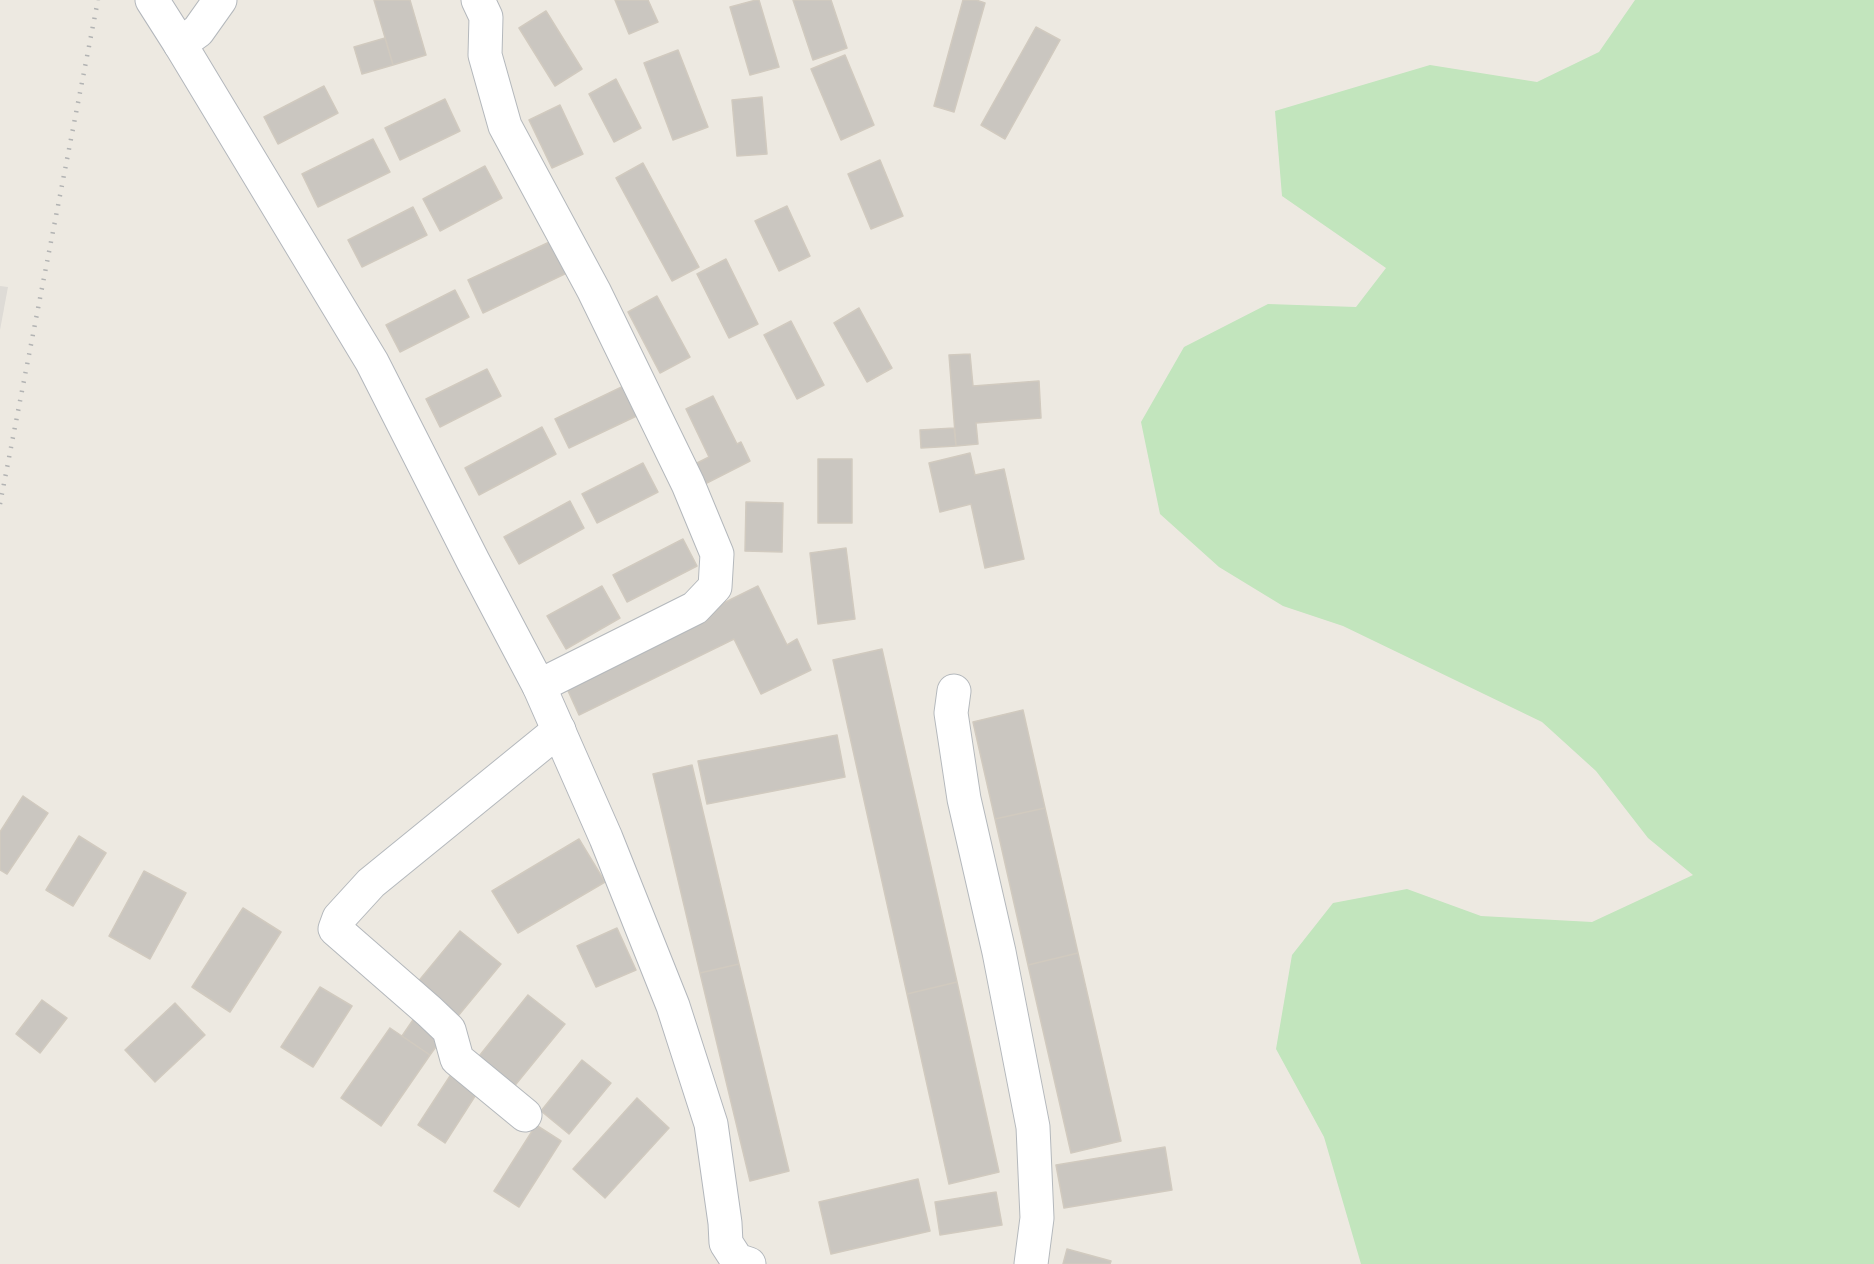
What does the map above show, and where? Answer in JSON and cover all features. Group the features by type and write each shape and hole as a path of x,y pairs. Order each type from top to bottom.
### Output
{"street":[{"path":"152,0 372,362 539,686 606,838 673,1006 711,1124 726,1243 737,1260 749,1264"},
{"path":"180,44 198,31 220,0"},
{"path":"478,0 486,17 485,56 505,126 594,291 688,484 717,554 715,586 695,608 539,686"},
{"path":"954,691 951,712 964,799 999,952 1033,1127 1037,1218 1031,1264"},
{"path":"525,1115 458,1059 449,1030 335,929 339,918 371,883 559,730"}],"shaded area":[{"path":"0,286 8,287 0,330"}],"green space":[{"path":"1635,0 1874,0 1874,1264 1361,1264 1324,1137 1276,1049 1292,955 1333,903 1407,889 1481,916 1592,922 1693,875 1648,838 1596,771 1542,722 1343,626 1283,606 1219,567 1160,514 1141,422 1184,347 1268,304 1356,307 1386,268 1282,196 1275,111 1430,65 1537,82 1599,52"}],"building":[{"path":"374,0 410,0 426,55 393,65"},
{"path":"615,0 648,0 658,22 629,34"},
{"path":"759,0 779,67 750,75 730,7"},
{"path":"793,0 831,0 847,48 813,60"},
{"path":"963,0 985,3 954,112 934,106"},
{"path":"546,11 582,69 555,86 519,28"},
{"path":"1036,27 1060,40 1005,139 981,125"},
{"path":"385,38 393,65 362,74 354,47"},
{"path":"678,50 708,127 673,140 644,63"},
{"path":"845,55 874,125 841,140 811,69"},
{"path":"616,79 641,128 614,142 589,94"},
{"path":"324,86 338,113 278,144 264,117"},
{"path":"762,97 767,154 737,156 732,100"},
{"path":"445,99 460,131 400,160 385,128"},
{"path":"560,105 583,154 552,168 529,120"},
{"path":"373,139 390,172 318,207 302,174"},
{"path":"880,160 903,216 871,229 848,174"},
{"path":"643,163 699,267 672,281 616,178"},
{"path":"485,166 502,198 440,231 423,199"},
{"path":"787,206 810,256 779,271 755,221"},
{"path":"413,207 427,235 362,267 348,240"},
{"path":"558,238 573,270 483,313 468,280"},
{"path":"726,259 758,324 729,338 697,274"},
{"path":"455,290 469,317 400,352 386,325"},
{"path":"657,296 690,357 660,373 628,312"},
{"path":"859,308 892,368 867,382 834,323"},
{"path":"791,321 824,385 797,399 764,335"},
{"path":"970,354 973,386 1039,381 1041,418 976,423 978,444 956,446 949,355"},
{"path":"487,369 501,396 440,427 426,399"},
{"path":"630,383 645,412 569,448 555,419"},
{"path":"713,396 737,444 741,442 750,461 699,487 689,467 709,457 686,409"},
{"path":"542,427 556,454 479,495 465,468"},
{"path":"954,428 956,446 921,448 920,430"},
{"path":"970,453 975,475 1004,469 1024,559 985,568 971,504 940,512 929,463"},
{"path":"818,459 852,459 852,523 818,523"},
{"path":"643,463 658,492 597,523 582,494"},
{"path":"570,501 584,528 519,564 504,537"},
{"path":"746,502 783,503 782,552 745,551"},
{"path":"683,539 697,566 627,602 613,575"},
{"path":"846,548 855,619 818,624 810,553"},
{"path":"602,586 620,618 566,649 547,616"},
{"path":"758,586 787,645 797,639 811,670 761,694 734,639 579,715 564,682"},
{"path":"882,649 957,982 907,994 833,660"},
{"path":"1023,710 1045,808 995,819 973,722"},
{"path":"837,735 845,777 707,804 698,761"},
{"path":"692,765 739,964 700,973 653,774"},
{"path":"23,796 48,813 7,874 0,870 0,832"},
{"path":"1045,808 1078,953 1028,965 995,819"},
{"path":"79,836 106,853 73,906 46,890"},
{"path":"579,839 605,882 518,933 492,891"},
{"path":"144,871 186,893 150,959 109,936"},
{"path":"243,908 281,932 230,1012 192,987"},
{"path":"617,928 636,970 596,987 577,946"},
{"path":"460,931 501,964 458,1016 417,983"},
{"path":"1078,953 1121,1141 1071,1153 1028,965"},
{"path":"739,964 789,1171 750,1181 700,973"},
{"path":"957,982 999,1172 949,1184 907,994"},
{"path":"320,987 352,1006 313,1067 281,1047"},
{"path":"528,995 565,1024 512,1089 476,1060"},
{"path":"42,1000 67,1018 40,1053 16,1034"},
{"path":"175,1003 205,1035 155,1082 125,1050"},
{"path":"415,1017 443,1037 430,1055 402,1036"},
{"path":"390,1028 430,1055 381,1126 341,1098"},
{"path":"582,1060 611,1083 569,1134 541,1111"},
{"path":"450,1076 477,1093 445,1143 418,1125"},
{"path":"637,1098 669,1128 605,1198 573,1169"},
{"path":"536,1125 561,1141 519,1207 494,1191"},
{"path":"1165,1147 1172,1190 1064,1208 1056,1165"},
{"path":"918,1179 930,1231 831,1254 819,1202"},
{"path":"996,1192 1002,1225 940,1235 935,1202"},
{"path":"1067,1249 1111,1261 1110,1264 1063,1264"}],"railway":[{"path":"0,504 98,0"}]}
